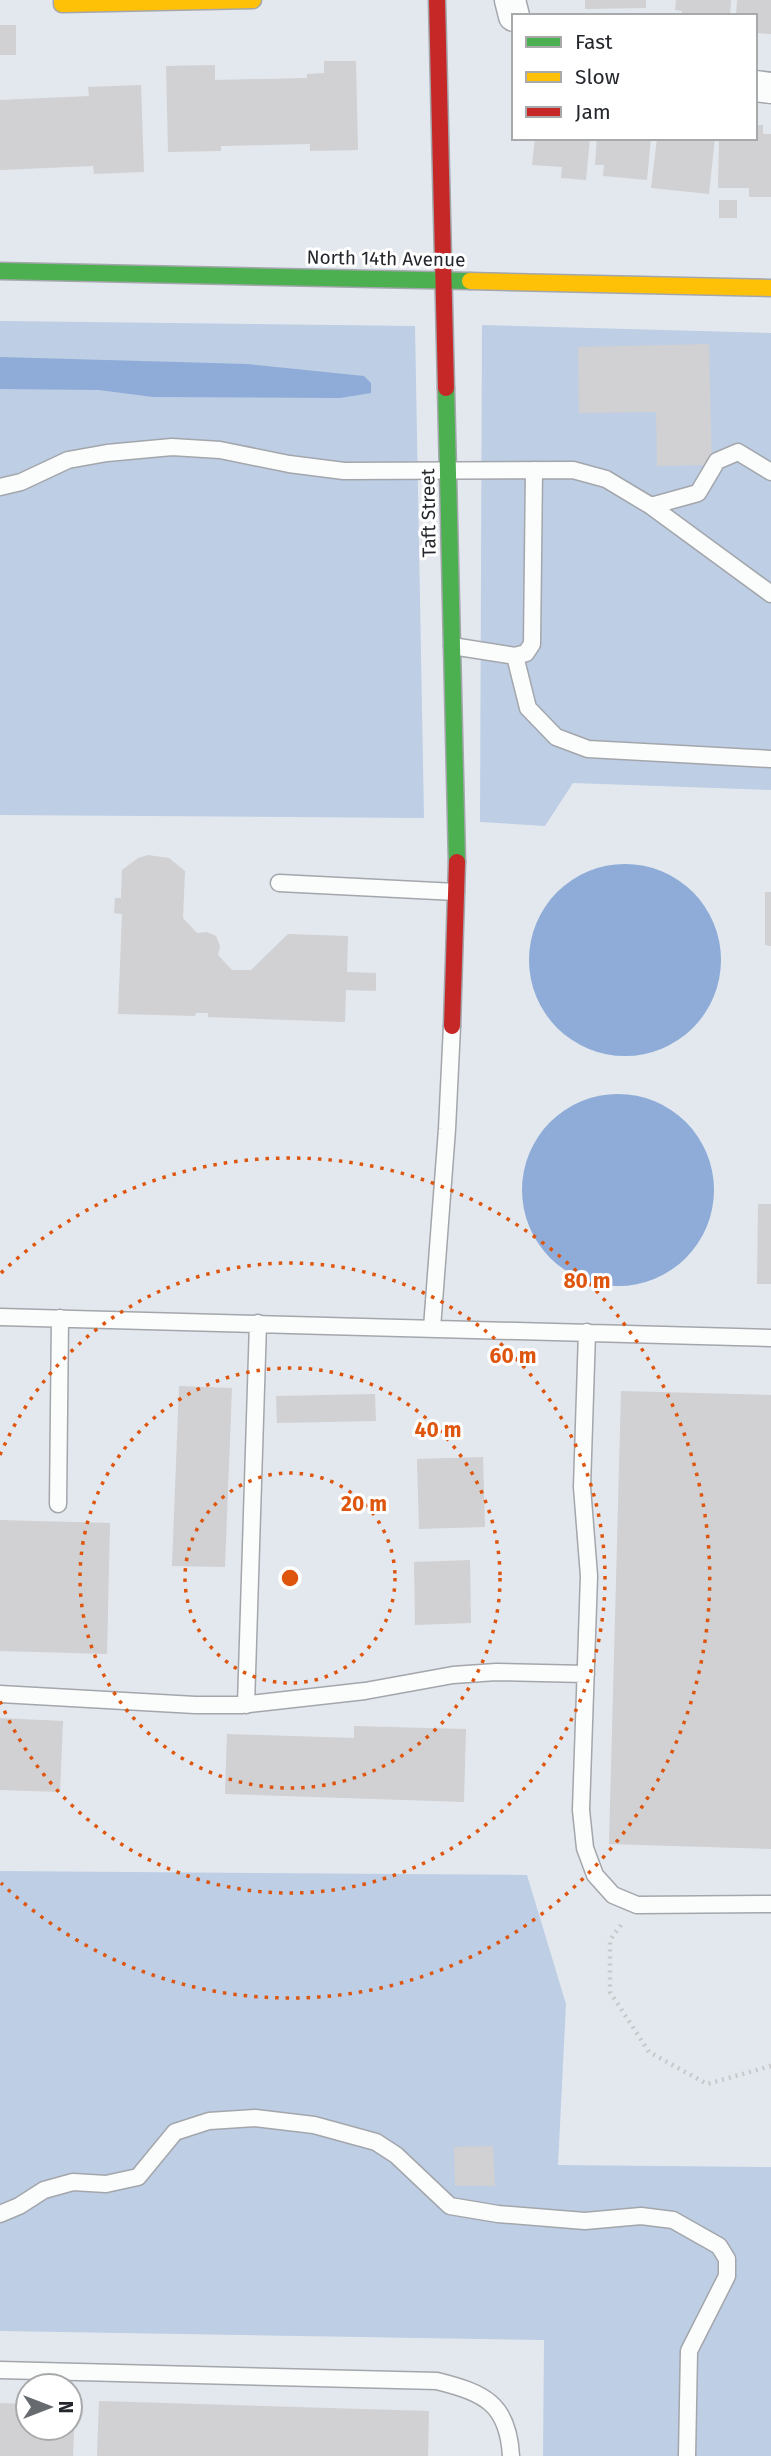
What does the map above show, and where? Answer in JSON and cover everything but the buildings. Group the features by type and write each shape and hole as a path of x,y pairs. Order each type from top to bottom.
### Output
{"street":[{"path":"62,2 253,0"},
{"name":"Taft Street","path":"437,0 457,845 452,1026"},
{"name":"North 14th Avenue","path":"0,271 771,288"}],"lane":[{"path":"0,487 22,482 68,460 107,453 172,447 220,450 289,464 344,471 573,470 606,479 651,506 771,594"},
{"path":"651,506 698,493 717,461 738,452 771,472"},
{"path":"452,646 515,656 526,653 532,644 534,470"},
{"path":"515,656 528,708 556,737 588,749 771,759"},
{"path":"279,883 456,892"},
{"path":"432,1328 452,1026"},
{"path":"0,1317 771,1338"},
{"path":"58,1504 60,1318"},
{"path":"246,1705 258,1324"},
{"path":"587,1332 582,1487 589,1576 581,1810 585,1848 595,1875 613,1895 637,1905 771,1904"},
{"path":"0,1694 195,1705 246,1705 365,1690 453,1675 496,1672 586,1674"},
{"path":"0,2214 44,2190 73,2182 106,2184 138,2177 175,2132 209,2121 255,2118 314,2125 376,2142 396,2155 450,2206 498,2214 585,2221 641,2216 673,2220 719,2246 727,2259 727,2276 689,2351 687,2456"},
{"path":"0,2370 437,2382 466,2389 491,2402 506,2422 511,2456"}],"path":[{"path":"637,1905 610,1940 610,1992 649,2052 707,2084 771,2066"}],"shaded area":[{"path":"0,321 415,326 424,818 0,815"},
{"path":"482,325 771,333 771,790 573,783 545,826 480,822"},
{"path":"0,1871 527,1875 566,2004 558,2165 771,2167 771,2456 543,2456 544,2340 0,2331"}],"water":[{"path":"0,357 247,364 364,376 371,383 371,393 340,398 153,397 99,390 0,389"},
{"path":"625,864 662,871 693,892 714,923 721,960 714,997 693,1028 662,1049 625,1056 588,1049 557,1028 536,997 529,960 536,923 557,892 588,871"},
{"path":"618,1094 655,1101 686,1122 707,1153 714,1190 707,1227 686,1258 655,1279 618,1286 581,1279 550,1258 529,1227 522,1190 529,1153 550,1122 581,1101"}],"traffic: fast":[{"path":"0,271 470,281"},
{"path":"446,388 457,862"}],"traffic: slow":[{"path":"62,0 62,4 253,0"},
{"path":"470,281 771,288"}],"traffic: jam":[{"path":"437,0 446,388"},
{"path":"452,1026 457,862"}]}
